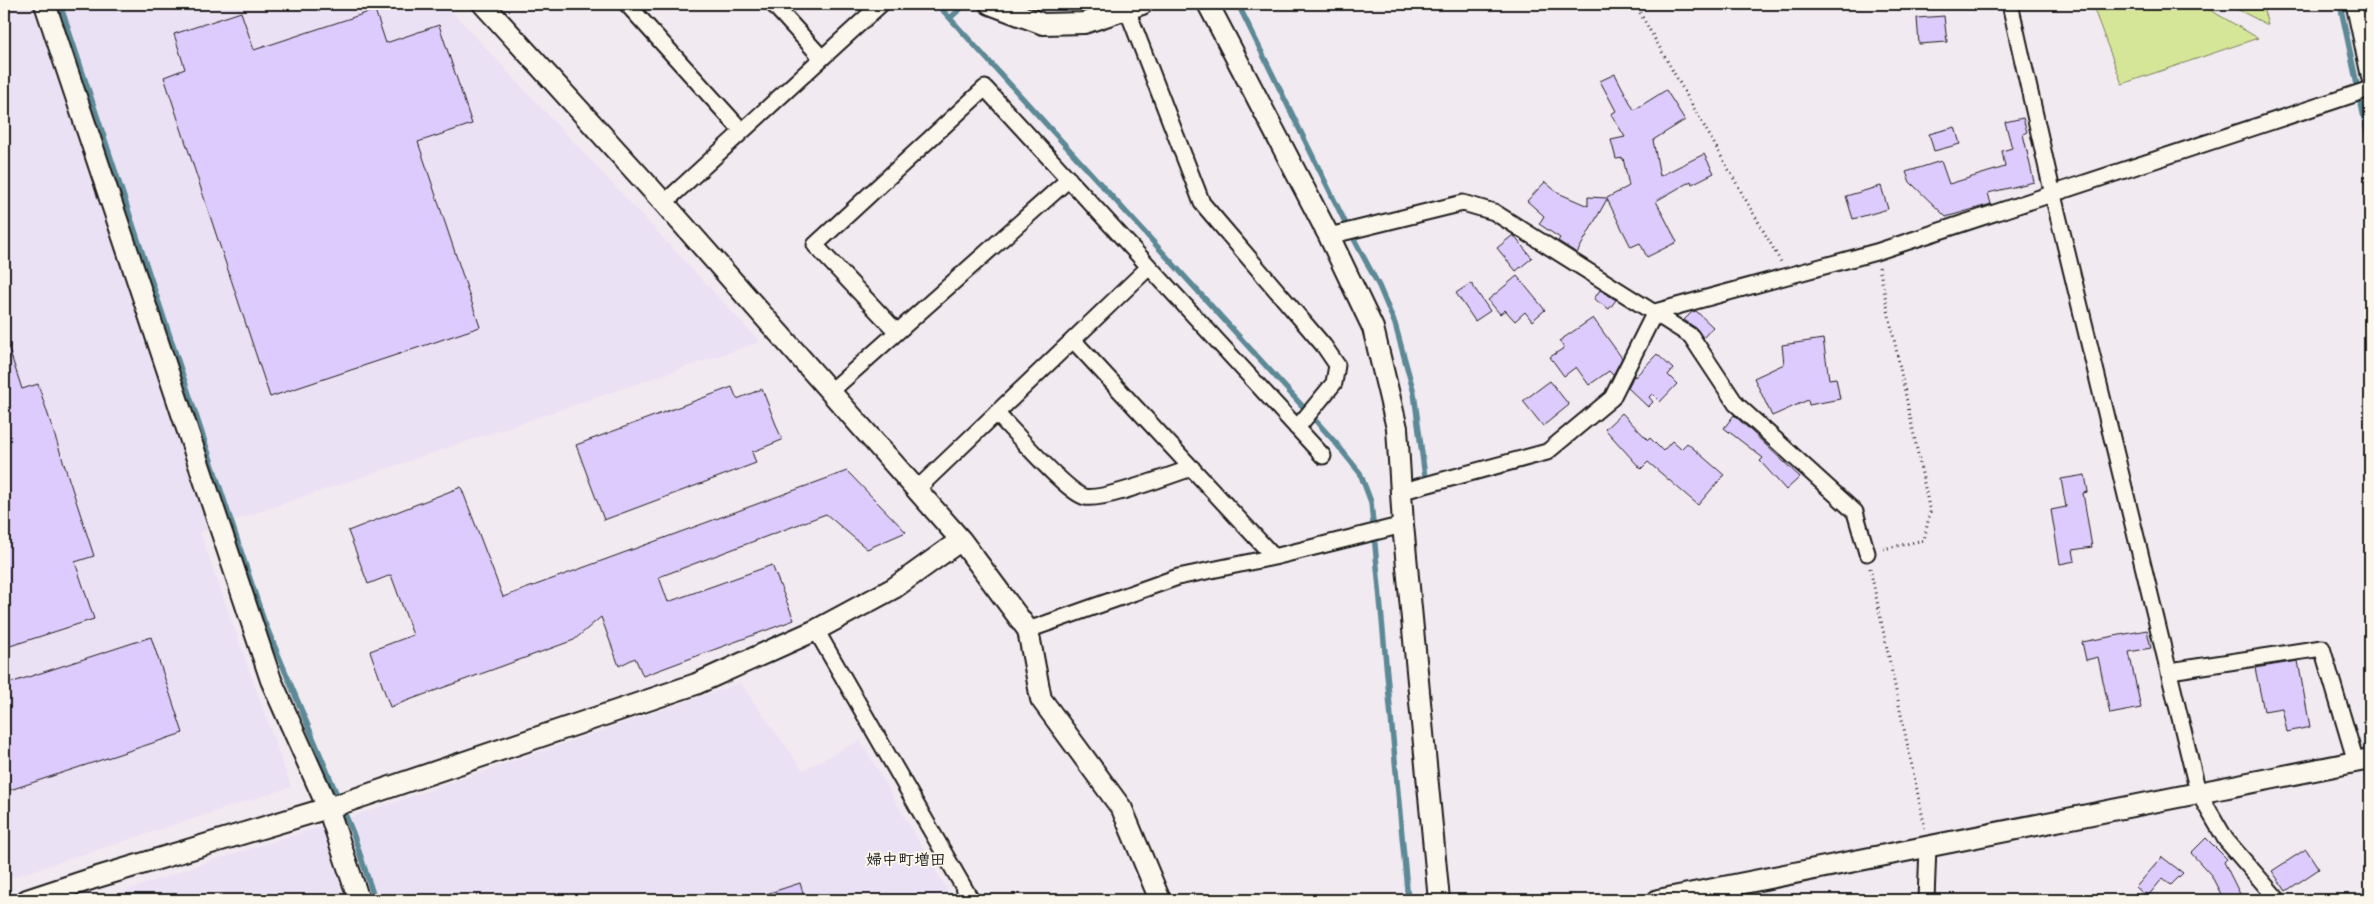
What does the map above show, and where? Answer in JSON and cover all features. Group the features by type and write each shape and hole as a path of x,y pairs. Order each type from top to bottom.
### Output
{"street":[{"path":"45,4 271,680 328,808 359,900"},
{"path":"483,4 664,203 961,540 1028,630 1041,700 1122,809 1160,900"},
{"path":"628,4 742,131"},
{"path":"772,4 822,58"},
{"path":"664,203 881,4"},
{"path":"990,4 1043,24 1084,22 1131,6 1202,203 1324,346 1337,366 1334,383 1297,428"},
{"path":"1208,4 1329,236 1373,328 1397,428 1404,525 1439,900"},
{"path":"2010,4 2054,195 2198,792 2226,840 2278,900"},
{"path":"2354,4 2370,79"},
{"path":"897,332 814,245 985,88 1323,456"},
{"path":"1403,491 1547,452 1612,398 1655,312 1876,252 2054,195 2370,89"},
{"path":"830,392 1069,179"},
{"path":"1329,236 1463,203 1494,212 1691,336 1736,404 1855,512 1867,553"},
{"path":"916,490 1150,267"},
{"path":"1073,340 1274,557"},
{"path":"996,413 1068,486 1084,497 1100,497 1192,468"},
{"path":"1028,630 1178,577 1274,557 1404,525"},
{"path":"27,900 91,878 328,808 696,684 816,630 894,588 961,540"},
{"path":"816,630 971,900"},
{"path":"1658,900 2363,760 2322,648 2170,672"},
{"path":"1926,900 1928,846"}],"path":[{"path":"1635,4 1789,275"},
{"path":"1876,252 1930,512 1924,540 1867,553 1928,846"}],"shaded area":[{"path":"4,4 445,4 760,342 200,532 291,787 4,880"},
{"path":"740,683 803,770 860,740 953,900 100,900 204,863 357,815"}],"green space":[{"path":"2092,4 2200,4 2258,38 2122,84"},
{"path":"2227,4 2262,4 2268,25"}],"building":[{"path":"375,10 386,43 439,25 472,124 418,142 480,327 270,397 164,77 185,69 174,34 241,12 254,50"},
{"path":"1944,16 1947,42 1919,44 1917,18"},
{"path":"1615,74 1634,110 1666,90 1685,120 1653,140 1660,176 1704,154 1714,173 1692,184 1691,181 1656,201 1677,242 1647,257 1640,243 1631,247 1607,199 1577,253 1558,241 1560,238 1539,224 1544,216 1527,201 1545,182 1558,193 1588,206 1588,197 1607,198 1629,186 1623,158 1616,159 1611,140 1625,137 1611,114 1616,111 1600,81"},
{"path":"2023,118 2027,132 2023,134 2034,182 1988,193 1991,204 1946,217 1910,182 1906,172 1941,161 1949,184 2005,167 2002,151 2012,148 2005,122"},
{"path":"1955,127 1960,144 1934,151 1929,134"},
{"path":"1881,186 1888,209 1853,219 1846,196"},
{"path":"1513,235 1532,258 1516,271 1497,248"},
{"path":"1517,276 1545,310 1532,321 1525,312 1515,321 1505,310 1500,314 1488,300"},
{"path":"1471,283 1490,311 1475,321 1456,293"},
{"path":"1600,290 1616,300 1609,309 1594,299"},
{"path":"1696,311 1713,327 1703,338 1696,328 1684,320 1692,312"},
{"path":"1593,318 1622,358 1613,375 1609,371 1589,385 1576,367 1564,376 1550,357 1564,348 1559,341"},
{"path":"1823,339 1829,379 1836,378 1840,399 1809,405 1808,400 1772,416 1754,378 1784,364 1782,345"},
{"path":"7,343 22,389 38,384 94,556 75,562 94,619 4,648 4,344"},
{"path":"1657,354 1673,369 1668,375 1677,384 1660,402 1652,394 1649,397 1653,402 1648,407 1628,388 1634,375 1635,377"},
{"path":"1550,381 1569,405 1543,426 1523,401"},
{"path":"732,387 737,399 762,389 782,440 752,452 756,463 604,520 576,445"},
{"path":"1622,413 1648,440 1650,438 1663,451 1672,441 1681,449 1687,443 1724,475 1698,505 1648,462 1641,469 1605,429"},
{"path":"1734,415 1800,477 1786,490 1760,461 1763,458 1724,428"},
{"path":"847,471 906,532 867,549 826,514 659,577 668,602 772,565 794,620 643,676 635,658 619,666 601,617 574,640 390,707 370,651 413,635 391,575 368,584 348,531 461,487 503,597"},
{"path":"2085,475 2088,492 2083,493 2092,547 2073,550 2075,561 2060,564 2051,510 2066,507 2061,479"},
{"path":"2147,630 2151,648 2129,652 2141,708 2110,714 2098,657 2086,660 2082,642"},
{"path":"151,637 183,733 4,792 4,685"},
{"path":"2298,661 2310,727 2287,732 2282,708 2264,711 2255,668"},
{"path":"2206,838 2227,859 2224,862 2243,900 2224,900 2211,875 2191,853"},
{"path":"2306,849 2319,869 2286,891 2272,871"},
{"path":"2162,857 2183,873 2171,885 2163,878 2147,897 2136,887"},
{"path":"800,883 805,900 758,900 757,897"}],"waterway":[{"path":"60,4 264,621 353,833 375,900"},
{"path":"937,4 1335,442 1360,473 1371,502 1408,900"},
{"path":"950,18 966,4"},
{"path":"1238,4 1346,224 1379,286 1395,324 1414,393 1425,477"},
{"path":"2340,4 2370,146"}],"district":[{"name":"婦中町増田","path":"906,859"}]}
